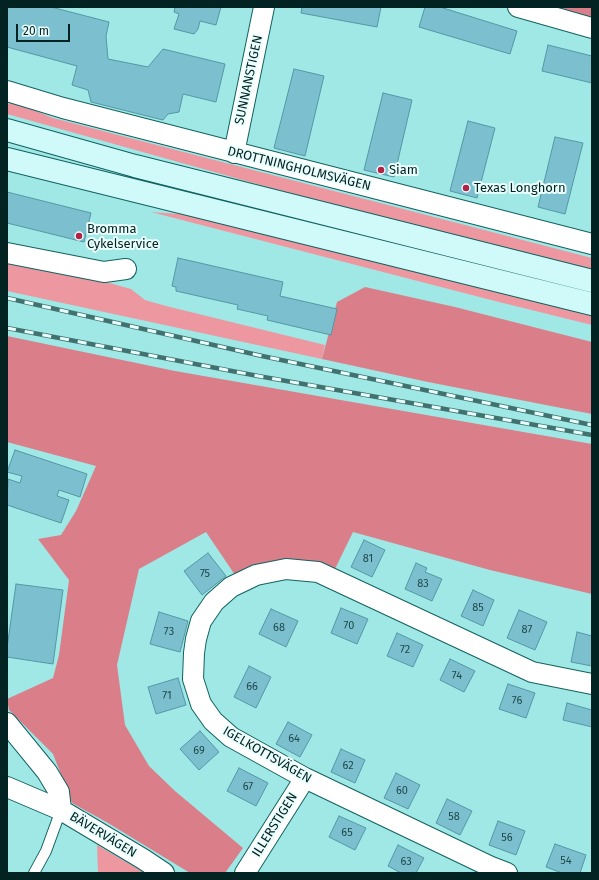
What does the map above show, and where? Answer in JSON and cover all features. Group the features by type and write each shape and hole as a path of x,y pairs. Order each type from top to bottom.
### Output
{"main road":[{"path":"7,130 135,166 592,281"},
{"path":"7,159 592,304"}],"street":[{"name":"SUNNANSTIGEN","path":"234,153 264,7"},
{"path":"518,7 592,28"},
{"name":"DROTTNINGHOLMSVÄGEN","path":"7,91 63,108 234,153 592,244"},
{"path":"7,253 104,272 126,269"},
{"name":"IGELKOTTSVÄGEN","path":"507,873 489,866 305,778 231,737 213,721 201,704 193,679 194,653 201,621 214,602 231,587 256,575 286,569 318,572 532,672 592,684"},
{"name":"BÄVERVÄGEN","path":"7,722 60,792 61,810"},
{"name":"ILLERSTIGEN","path":"245,873 305,778"},
{"name":"BÄVERVÄGEN","path":"7,787 61,810 164,873"}],"lane":[{"name":"BÄVERVÄGEN","path":"34,873 46,851 61,810"}],"shaded area":[{"path":"534,7 592,7 592,24"},
{"path":"12,101 53,118 592,258 592,271 271,188 7,114 7,105"},
{"path":"151,212 194,215 487,290 592,315 592,325 495,301"},
{"path":"7,261 99,280 131,289 145,300 325,345 322,359 7,291"},
{"path":"365,287 455,307 592,342 592,414 428,382 322,359 337,302"},
{"path":"7,336 175,371 592,444 592,594 490,570 353,532 334,571 235,575 206,532 139,569 117,665 125,725 149,766 175,791 243,848 225,873 190,873 72,803 53,754 9,710 7,699 53,678 59,655 69,580 38,539 61,535 76,511 96,466 7,442"},
{"path":"97,845 145,873 98,873"}],"building":[{"path":"7,7 51,7 109,22 106,36 108,59 148,67 163,49 225,64 216,102 183,94 179,112 168,114 163,120 91,102 88,90 72,85 77,66 7,47"},
{"path":"175,7 221,7 216,25 200,21 198,29 194,34 174,29 179,14 174,12"},
{"path":"302,7 381,7 377,27 301,13"},
{"path":"425,7 440,7 517,31 510,54 419,27"},
{"path":"548,45 592,56 592,83 542,71"},
{"path":"294,69 324,76 305,156 274,148"},
{"path":"383,93 412,100 394,177 364,170"},
{"path":"468,121 495,128 477,198 450,191"},
{"path":"555,137 583,143 565,214 538,207"},
{"path":"7,192 91,213 84,242 7,223"},
{"path":"178,258 283,282 280,296 337,309 331,335 267,320 268,316 237,309 238,305 176,291 176,287 172,286"},
{"path":"15,450 87,474 80,497 59,490 57,496 69,500 61,523 7,505 8,479 20,483 22,476 7,472"},
{"path":"364,540 385,550 372,577 351,567"},
{"path":"208,553 226,576 202,595 184,571"},
{"path":"416,563 427,568 425,572 442,579 432,601 405,589"},
{"path":"16,584 63,590 53,664 7,657"},
{"path":"473,590 494,600 483,626 461,616"},
{"path":"341,608 368,619 357,644 331,633"},
{"path":"271,609 298,621 286,647 259,634"},
{"path":"519,610 547,622 535,650 507,638"},
{"path":"159,612 188,621 180,652 150,644"},
{"path":"577,632 592,636 592,666 571,662"},
{"path":"397,633 423,645 413,667 387,656"},
{"path":"450,659 475,671 464,692 440,680"},
{"path":"249,666 271,677 256,708 234,697"},
{"path":"178,678 186,705 156,714 148,687"},
{"path":"508,684 535,693 526,718 499,709"},
{"path":"567,703 592,710 592,727 563,720"},
{"path":"288,722 312,735 300,757 276,744"},
{"path":"200,731 219,752 199,770 180,749"},
{"path":"341,749 365,760 355,783 331,772"},
{"path":"239,768 268,783 256,806 227,791"},
{"path":"396,773 420,785 408,809 384,798"},
{"path":"447,799 472,811 460,835 436,823"},
{"path":"339,816 366,828 355,850 329,837"},
{"path":"498,821 525,831 516,855 489,845"},
{"path":"555,844 586,855 580,873 562,873 546,867"},
{"path":"398,845 424,858 416,873 401,873 388,866"}],"railway":[{"path":"7,298 262,356 592,425"},
{"path":"7,328 258,376 592,435"}],"place":[{"name":"Siam","path":"381,170"},
{"name":"Texas Longhorn","path":"466,188"},
{"name":"Bromma Cykelservice","path":"79,236"}]}
